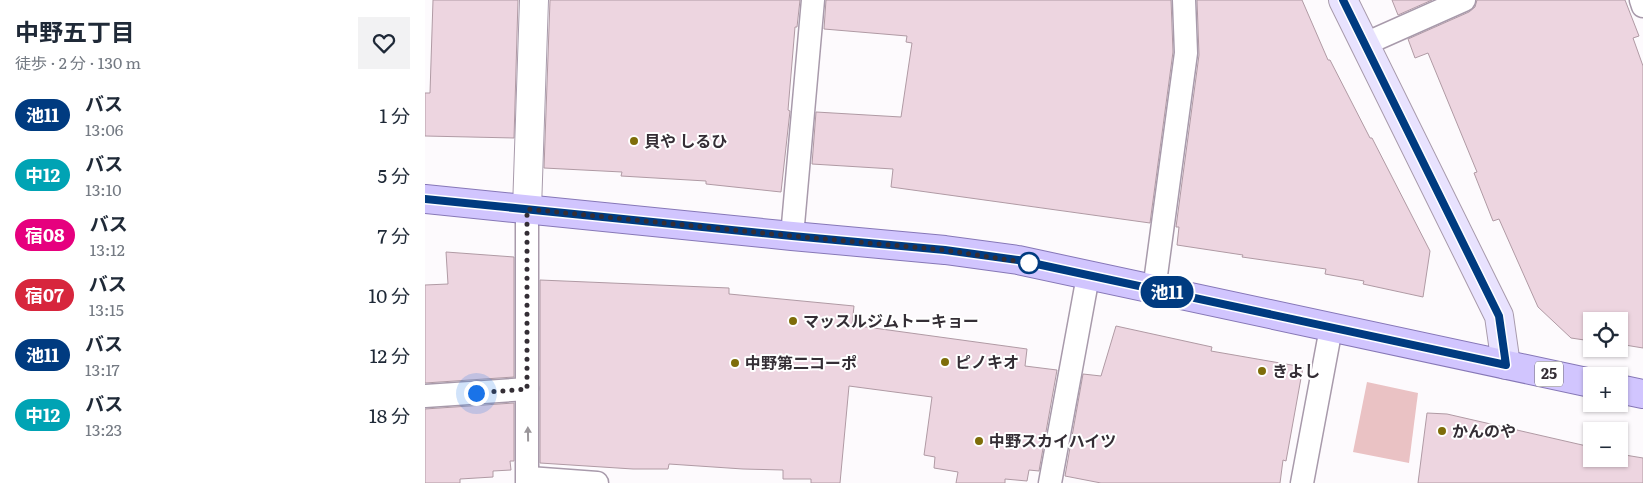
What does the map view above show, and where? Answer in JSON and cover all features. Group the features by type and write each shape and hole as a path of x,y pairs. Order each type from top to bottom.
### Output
{"main road":[{"name":"25","path":"425,200 945,250 1018,260 1583,381"},
{"path":"1628,391 1643,394"}],"street":[{"path":"527,209 534,0"},
{"path":"1343,0 1499,316 1506,365"}],"lane":[{"path":"792,236 813,0"},
{"path":"1154,290 1186,52 1184,0"},
{"path":"1365,44 1465,0"},
{"path":"1641,0 1643,6"},
{"path":"527,209 528,480 597,483"},
{"path":"1049,483 1088,276"},
{"path":"1302,483 1331,328"},
{"path":"425,396 527,389"}],"shaded area":[{"path":"1367,382 1418,393 1409,463 1353,452"}],"building":[{"path":"433,0 518,0 514,138 425,136 425,93 430,93"},
{"path":"550,0 800,0 797,27 795,27 788,110 790,111 781,192 706,184 706,181 621,176 622,172 544,168"},
{"path":"826,0 1171,0 1173,52 1150,223 891,187 893,169 812,164 816,112 901,117 912,43 906,42 907,36 824,29"},
{"path":"1197,0 1302,0 1328,60 1330,60 1370,138 1372,138 1430,251 1423,297 1363,284 1364,281 1325,274 1326,269 1242,257 1243,255 1177,245 1179,227 1176,227 1199,55"},
{"path":"1392,0 1432,0 1398,15"},
{"path":"1477,0 1625,0 1639,36 1633,38 1643,66 1643,348 1628,346 1628,312 1583,312 1583,340 1571,338 1538,307 1499,219 1493,221 1474,173 1477,172 1428,53 1415,58 1408,39 1469,12 1475,7"},
{"path":"446,252 514,257 514,377 425,383 425,285 448,284"},
{"path":"540,280 729,288 729,294 854,306 852,325 1027,349 1025,366 1057,370 1039,471 1029,470 1027,481 1005,479 1005,483 956,483 958,472 934,468 935,457 924,455 932,397 849,386 840,483 811,483 811,479 783,479 783,470 669,464 668,469 633,469 540,463"},
{"path":"1116,326 1212,347 1211,351 1303,367 1286,461 1283,460 1280,483 1101,483 1065,476 1083,374 1101,376"},
{"path":"514,403 514,461 510,461 511,470 493,471 493,477 460,479 460,483 425,483 425,409"},
{"path":"1427,413 1447,414 1583,445 1583,467 1628,467 1628,456 1643,458 1643,483 1418,483"}],"bus line":[{"name":"池11","path":"425,199 945,250 1018,260 1506,365 1499,316 1343,0"}],"place":[{"name":"貝や しるひ","path":"634,141"},
{"name":"マッスルジムトーキョー","path":"793,321"},
{"name":"ピノキオ","path":"945,362"},
{"name":"中野第二コーポ","path":"735,363"},
{"name":"きよし","path":"1262,371"},
{"name":"かんのや","path":"1442,431"},
{"name":"中野スカイハイツ","path":"979,441"}],"route":[{"path":"476,393 527,389 527,209 945,250 1035,264 1029,263"}]}
